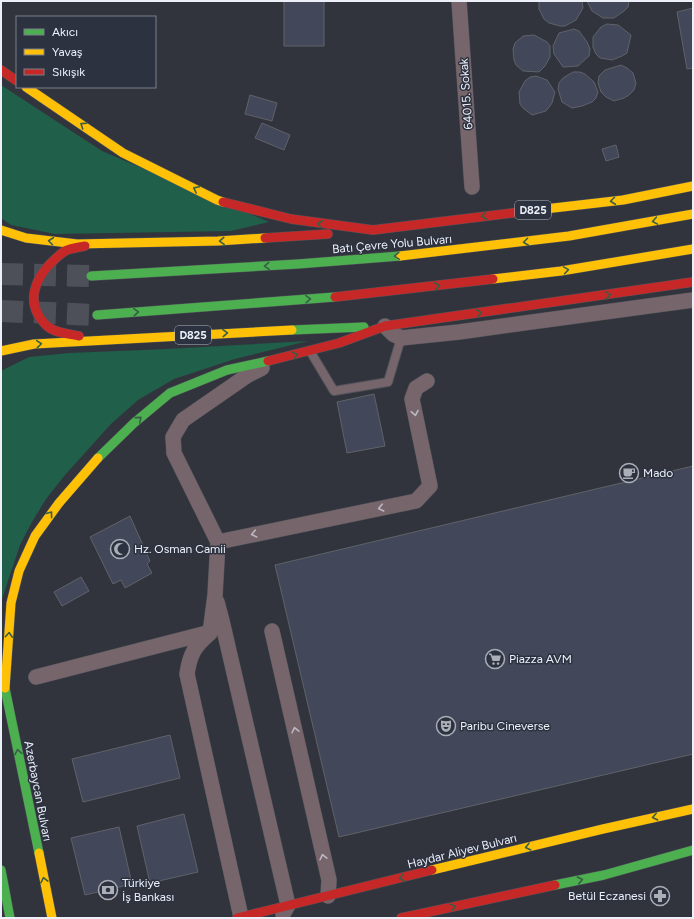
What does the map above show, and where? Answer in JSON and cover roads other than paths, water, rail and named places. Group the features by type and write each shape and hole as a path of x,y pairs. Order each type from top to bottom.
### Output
{"main road":[{"path":"1,70 16,80"},
{"name":"D825","path":"27,88 123,153 217,200 291,219 314,223 373,230 623,200 693,186"},
{"name":"Batı Çevre Yolu Bulvarı","path":"91,276 406,256 570,236 693,214"},
{"name":"Batı Çevre Yolu Bulvarı","path":"1,230 26,238 77,244 218,241 373,230"},
{"path":"95,340 57,331 48,326 41,318 37,310 33,295 36,281 40,274 66,250 96,243"},
{"path":"97,314 350,296 561,271 693,249"},
{"name":"D825","path":"1,351 34,344 95,340 385,326 693,282"},
{"path":"5,688 12,603 19,571 35,536 58,503 134,423 170,393 227,370 339,343 385,326"},
{"name":"Azerbaycan Bulvarı","path":"1,669 52,918"},
{"name":"Haydar Aliyev Bulvarı","path":"239,918 596,830 693,809"},
{"path":"401,918 604,875 693,850"},
{"path":"1,870 10,918"}],"street":[{"name":"64015. Sokak","path":"459,1 472,187"},
{"path":"385,326 393,334 401,338 459,332 693,300"},
{"path":"239,918 187,674 189,659 197,644 210,633 215,595 218,542 174,453 173,437 183,420 248,375 281,358"},
{"path":"218,542 416,501 430,486 412,399 416,388 427,381"},
{"path":"215,595 288,905 280,918"},
{"path":"272,631 329,880 328,896"},
{"path":"36,677 210,633"}],"lane":[{"path":"310,351 334,391 388,382 401,338"}],"tunnel":[{"path":"1,274 91,276"},
{"path":"1,311 97,315"}],"place":[{"name":"Mado","path":"629,473"},
{"name":"Hz. Osman Camii","path":"120,549"},
{"name":"Piazza AVM","path":"495,659"},
{"name":"Paribu Cineverse","path":"446,726"},
{"name":"Türkiye İş Bankası","path":"108,890"},
{"name":"Betül Eczanesi","path":"660,896"}]}
